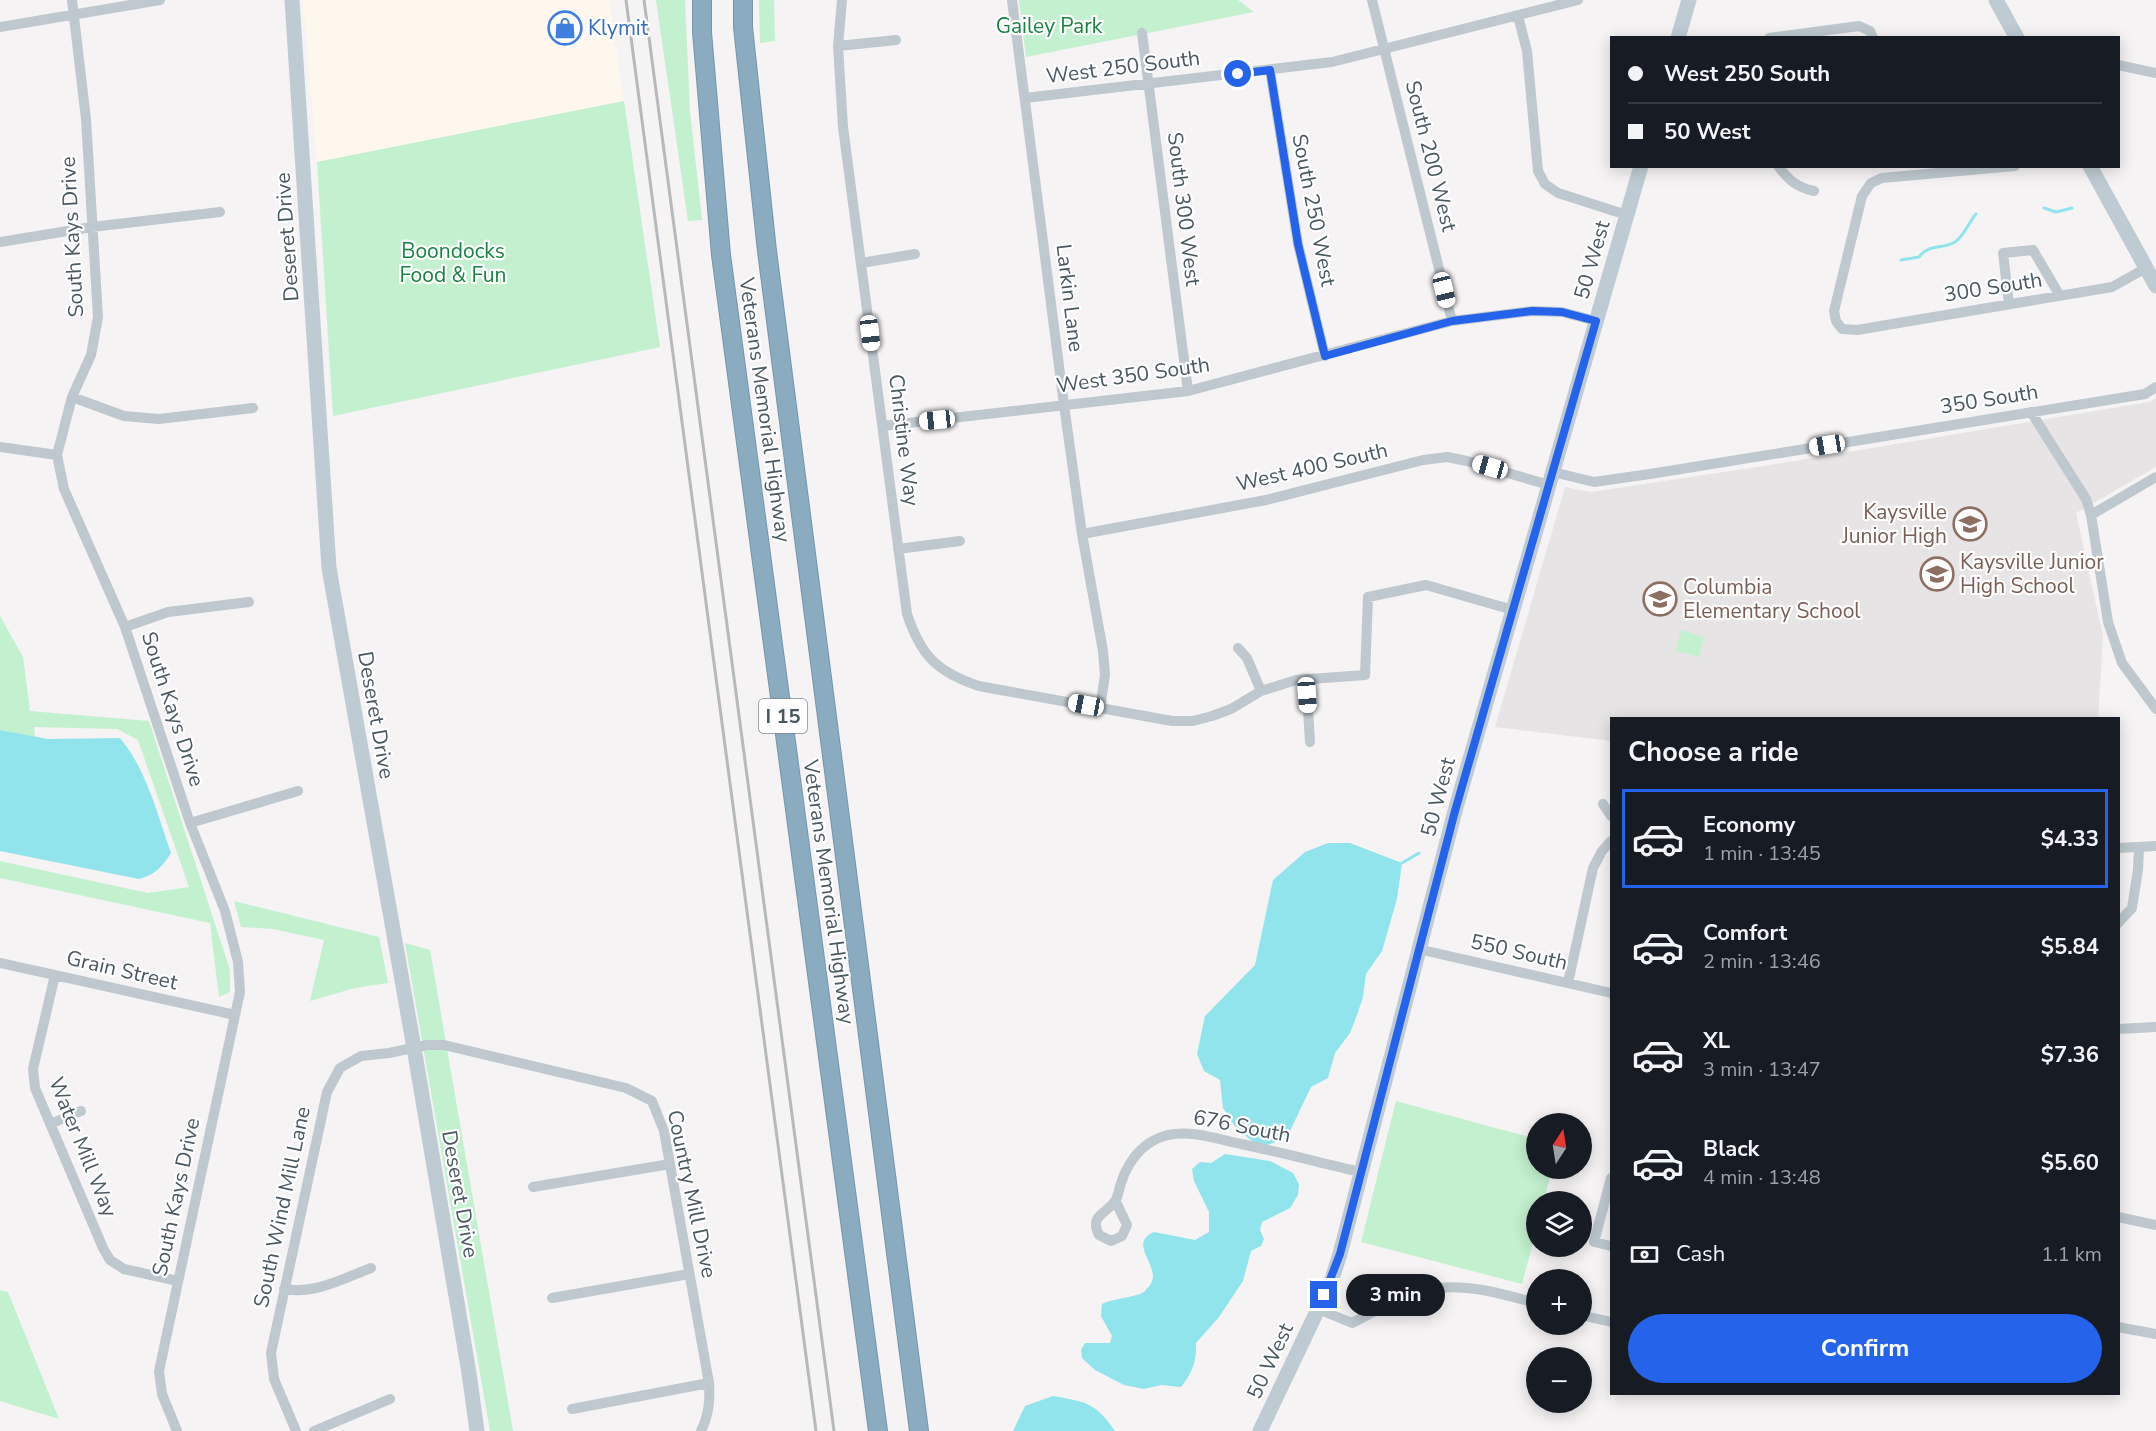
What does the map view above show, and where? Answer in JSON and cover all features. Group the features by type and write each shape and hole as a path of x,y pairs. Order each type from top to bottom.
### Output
{"highway":[{"name":"Veterans Memorial Highway","path":"702,0 703,43 721,255 878,1431"},
{"name":"Veterans Memorial Highway","path":"743,0 743,27 767,251 919,1431"}],"street":[{"name":"South Kays Drive","path":"72,0 86,119 98,317 92,355 72,397 57,455 64,489 125,627 190,823 225,911 238,962 240,992 159,1371 162,1394 177,1431"},
{"path":"0,27 160,0"},
{"name":"Deseret Drive","path":"292,0 329,568 414,1048 477,1431"},
{"name":"Christine Way","path":"842,0 838,46 843,127 907,614 914,634 924,651 937,666 957,678 979,686 1172,721 1193,721 1212,717 1231,709 1261,691 1296,680 1365,675 1368,597 1426,585 1513,610"},
{"name":"Larkin Lane","path":"1012,0 1082,534 1103,651 1105,675 1100,708"},
{"name":"South 200 West","path":"1372,0 1452,321"},
{"name":"West 250 South","path":"1025,98 1332,62 1578,0"},
{"path":"1679,36 1689,0"},
{"path":"1996,0 2016,36"},
{"path":"1518,16 1527,51 1538,171 1545,184 1558,193 1627,215"},
{"path":"1783,36 1860,26 1870,31 1872,36"},
{"name":"South 300 West","path":"1142,33 1188,391"},
{"path":"838,46 896,40"},
{"path":"2120,64 2156,73"},
{"name":"South 250 West","path":"1270,70 1298,244 1325,356"},
{"name":"50 West","path":"1260,1431 1331,1282 1340,1254 1418,949 1471,756 1640,168"},
{"path":"1780,168 1792,183 1814,191"},
{"name":"300 South","path":"1992,168 1882,178 1871,183 1862,196 1834,311 1836,321 1842,329 1857,330 2112,287 2146,268"},
{"path":"2091,168 2156,286"},
{"path":"0,242 92,227 220,212"},
{"path":"2009,304 2003,253 2032,250 2060,296"},
{"path":"861,263 915,254"},
{"name":"West 350 South","path":"882,426 1188,391 1452,321 1532,311 1562,312 1596,321"},
{"name":"350 South","path":"1551,478 1594,482 1650,474 2145,394 2156,387"},
{"path":"72,397 124,416 159,419 253,408"},
{"path":"2031,412 2086,500 2091,515 2108,622 2122,663 2156,709"},
{"path":"0,447 57,455"},
{"name":"West 400 South","path":"1082,534 1266,500 1423,460 1447,458 1551,478"},
{"path":"2091,515 2156,477"},
{"path":"898,549 960,541"},
{"path":"125,627 168,612 249,603"},
{"path":"1238,648 1247,658 1261,691"},
{"path":"1306,679 1310,742"},
{"path":"190,823 298,791"},
{"path":"1603,804 1610,814"},
{"path":"1568,983 1593,868 1602,851 1610,842"},
{"path":"2120,848 2156,846"},
{"path":"2120,921 2132,908 2139,847"},
{"name":"550 South","path":"1418,949 1610,993"},
{"name":"Grain Street","path":"0,963 235,1015"},
{"name":"Water Mill Way","path":"55,975 33,1069 34,1088 110,1260 124,1269 178,1281"},
{"path":"2120,1029 2156,1027"},
{"name":"Country Mill Drive","path":"414,1048 444,1045 626,1088 652,1101 664,1131 708,1383 710,1401 707,1418 701,1431"},
{"name":"South Wind Mill Lane","path":"296,1431 274,1379 271,1353 327,1092 340,1068 361,1056 414,1048"},
{"path":"50,1124 81,1111"},
{"name":"676 South","path":"1116,1202 1124,1172 1143,1148 1160,1139 1185,1133 1262,1148 1361,1172"},
{"path":"533,1188 669,1164"},
{"path":"1610,1182 1594,1242 1610,1246"},
{"path":"2120,1217 2156,1225"},
{"path":"284,1289 312,1290 371,1268"},
{"path":"552,1298 689,1274"},
{"path":"1318,1309 1352,1323 1390,1303 1421,1292 1441,1288 1487,1291 1526,1301"},
{"path":"1592,1318 1610,1322"},
{"path":"2120,1327 2156,1334"},
{"path":"572,1409 708,1383"},
{"path":"314,1431 390,1399"}],"shaded area":[{"path":"303,0 609,0 624,101 317,162"},
{"path":"2156,398 2156,467 2076,513 2103,636 2098,717 1610,717 1610,741 1495,727 1565,487 1591,492 1770,465 2149,402"}],"green space":[{"path":"656,0 685,0 690,111 702,220 688,221"},
{"path":"759,0 774,0 775,41 760,43"},
{"name":"Gailey Park","path":"1019,0 1238,0 1254,12 1026,57"},
{"name":"Boondocks Food & Fun","path":"624,101 660,347 333,416 317,162"},
{"path":"0,616 23,657 30,711 149,721 230,970 230,992 219,997 210,923 0,878 0,861 148,893 189,887 138,740 117,729 34,727 35,737 0,730"},
{"path":"1681,630 1704,637 1699,657 1676,651"},
{"path":"234,901 379,937 388,983 355,988 310,1001 324,940 273,929 241,927"},
{"path":"405,943 430,950 513,1431 490,1431"},
{"path":"1396,1101 1526,1136 1526,1179 1550,1179 1546,1191 1526,1191 1526,1257 1529,1257 1522,1284 1361,1242"},
{"path":"0,1290 8,1292 59,1419 0,1401"}],"water":[{"path":"0,730 48,739 120,738 144,778 171,853 158,870 139,879 0,851"},
{"path":"1328,843 1350,843 1402,863 1397,899 1382,951 1366,974 1363,997 1357,1015 1350,1033 1335,1053 1328,1078 1311,1087 1289,1133 1274,1143 1263,1146 1252,1141 1236,1128 1223,1108 1220,1080 1204,1071 1197,1054 1205,1016 1255,965 1273,880 1305,852"},
{"path":"1225,1154 1270,1161 1293,1173 1299,1184 1298,1195 1290,1208 1262,1222 1260,1230 1264,1239 1261,1246 1251,1251 1243,1281 1219,1317 1196,1343 1193,1367 1181,1387 1161,1385 1144,1389 1124,1385 1095,1370 1082,1358 1081,1350 1085,1343 1110,1343 1112,1336 1101,1316 1102,1304 1140,1294 1150,1285 1153,1278 1144,1249 1143,1243 1146,1237 1154,1232 1195,1240 1209,1232 1209,1212 1194,1181 1192,1169 1200,1162 1211,1163"},
{"path":"1053,1396 1089,1405 1102,1414 1115,1431 1013,1431 1025,1406"}],"waterway":[{"path":"2044,208 2056,212 2072,208"},
{"path":"1901,260 1919,257 1927,250 1955,242 1976,214"},
{"path":"1402,863 1419,853"}],"railway":[{"path":"626,0 816,1431"},
{"path":"644,0 834,1431"}],"place":[{"name":"Klymit","path":"565,28"},
{"name":"Kaysville Junior High","path":"1970,524"},
{"name":"Kaysville Junior High School","path":"1937,574"},
{"name":"Columbia Elementary School","path":"1660,599"}],"route":[{"path":"1238,74 1270,70 1298,244 1325,356 1452,321 1532,311 1562,312 1596,321 1455,811 1340,1254 1324,1295"}]}
